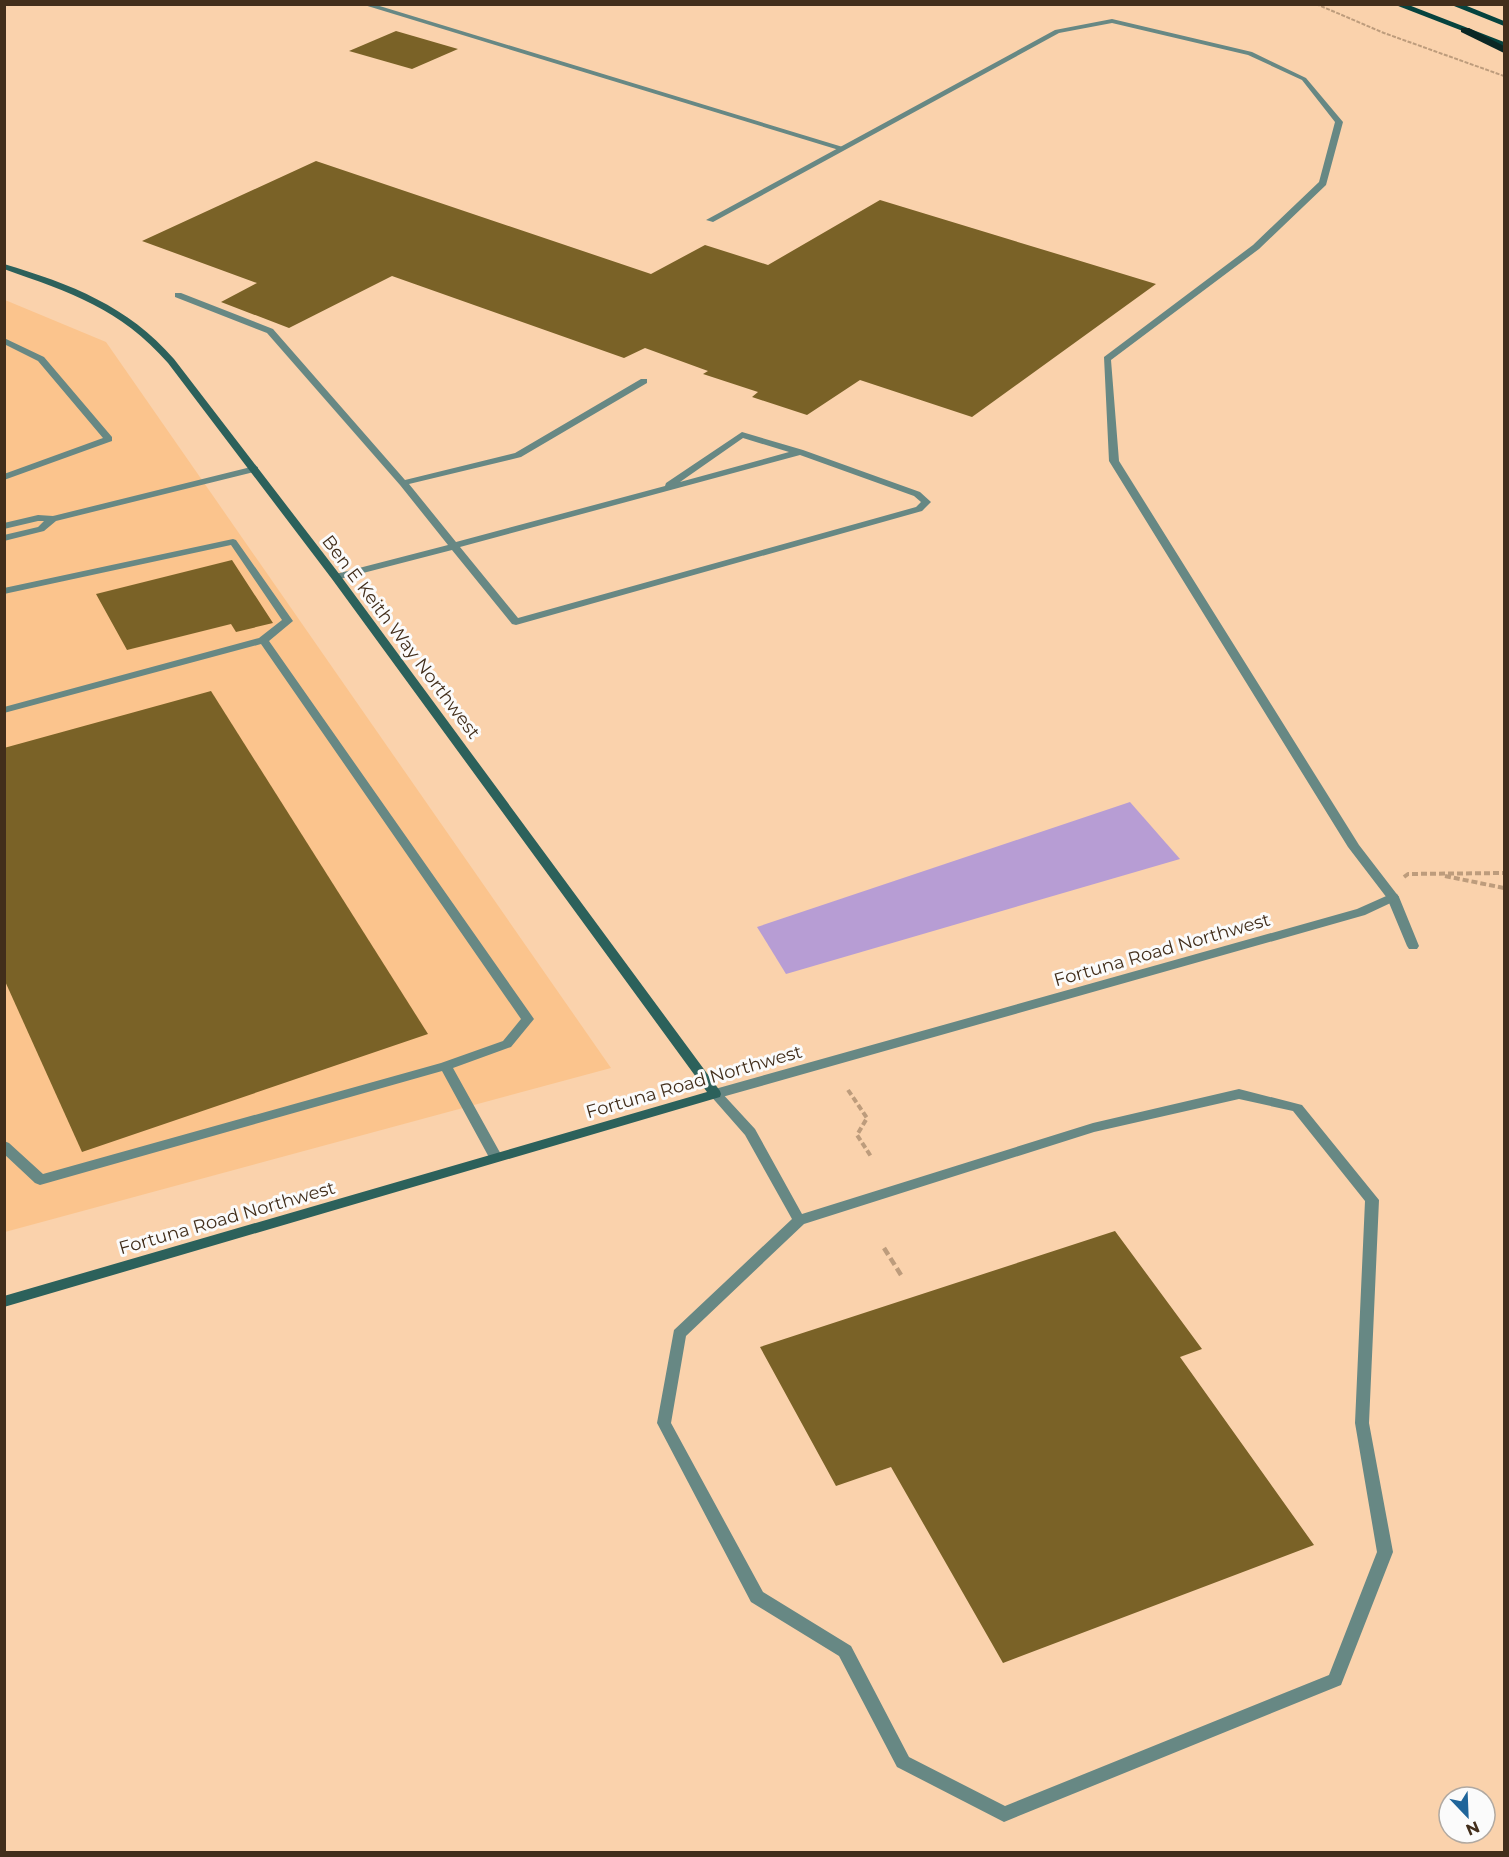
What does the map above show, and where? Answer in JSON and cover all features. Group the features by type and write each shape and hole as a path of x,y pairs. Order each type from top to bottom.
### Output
{"highway":[{"path":"1465,30 1504,50"}],"main road":[{"path":"1397,4 1504,45"},
{"path":"1453,4 1504,24"}],"street":[{"path":"364,4 842,148"},
{"path":"710,220 1057,31 1112,21 1250,53 1304,79 1339,122 1323,183 1256,247 1107,359 1114,461 1354,847 1393,897 1413,946"},
{"name":"Ben E Keith Way Northwest","path":"4,266 93,300 138,327 155,342 336,577 715,1094"},
{"path":"178,295 270,331 403,483 516,622 919,509 926,502 917,495 800,452 742,435 661,490"},
{"path":"4,340 41,359 109,439 4,477"},
{"path":"403,483 518,455 644,381"},
{"path":"336,577 800,452"},
{"path":"4,526 38,518 53,519 255,470"},
{"path":"4,538 41,530 53,519"},
{"path":"4,591 233,542 288,621 262,640 4,710"},
{"path":"4,1146 40,1180 445,1066 507,1044 528,1019 262,640"},
{"name":"Fortuna Road Northwest","path":"4,1302 715,1094 1361,912 1393,897"},
{"path":"445,1066 496,1158"},
{"path":"715,1094 750,1132 799,1220"},
{"path":"1239,1094 1297,1108 1372,1200 1362,1423 1384,1552 1335,1680 1005,1814 903,1762 845,1651 757,1597 664,1423 678,1334 799,1220 1093,1128 1239,1094"}],"path":[{"path":"1316,4 1384,33 1504,76"},
{"path":"1504,873 1436,875 1504,888"},
{"path":"848,1090 867,1118 857,1135 872,1158"},
{"path":"884,1248 901,1275"}],"shaded area":[{"path":"5,300 106,342 611,1068 5,1232"},
{"path":"1130,802 1180,859 786,974 757,927"}],"building":[{"path":"396,31 458,49 412,69 349,51"},
{"path":"316,161 651,274 705,245 768,265 880,200 1156,284 972,417 860,380 807,415 752,397 758,392 703,374 708,371 645,348 624,358 392,276 289,328 221,302 257,283 142,241"},
{"path":"232,560 273,623 236,632 231,624 127,650 96,594"},
{"path":"211,691 428,1034 82,1152 4,979 4,748"},
{"path":"1115,1231 1202,1349 1180,1357 1314,1545 1003,1663 891,1467 836,1486 760,1347"}]}
